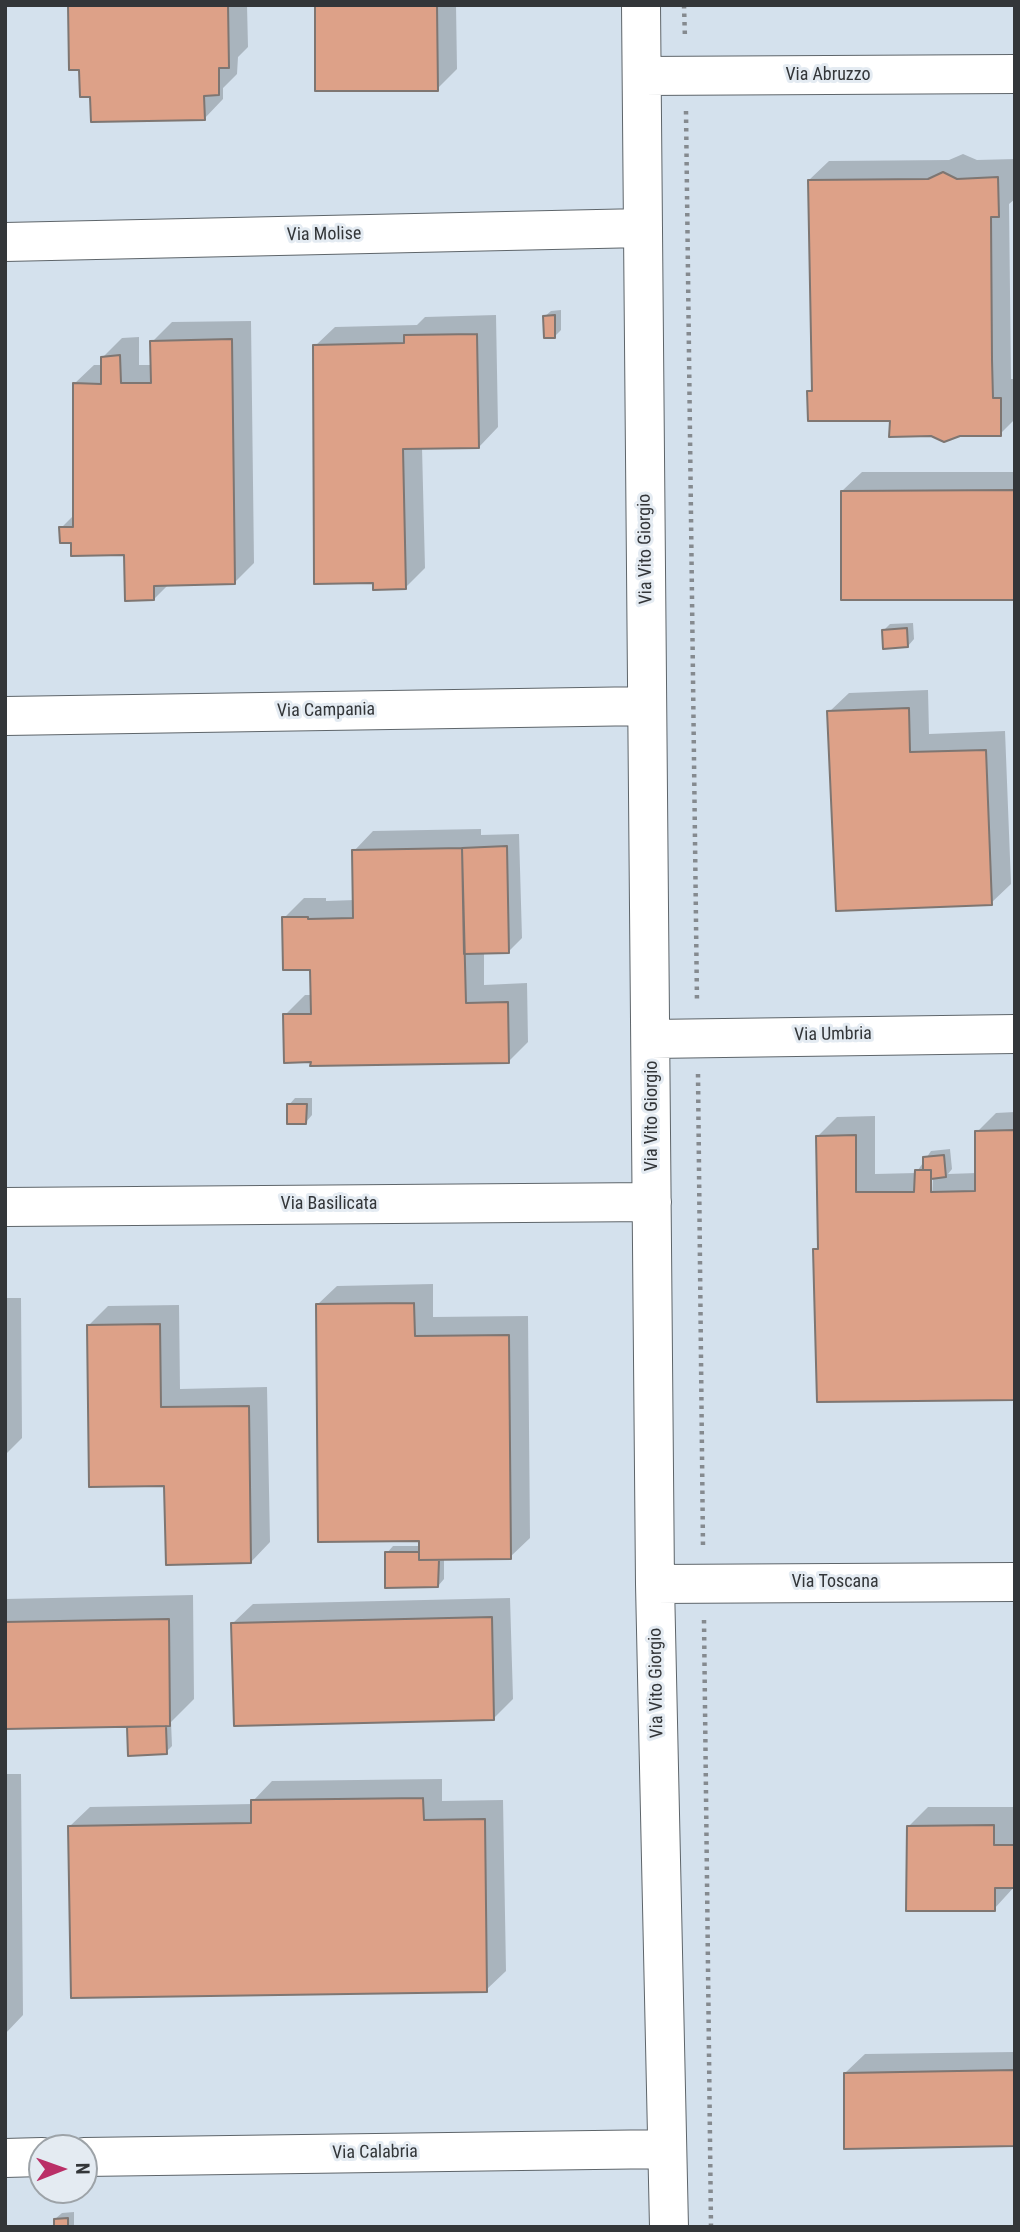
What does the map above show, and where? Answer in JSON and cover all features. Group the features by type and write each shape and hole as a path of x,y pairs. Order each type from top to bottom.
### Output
{"street":[{"name":"Via Vito Giorgio","path":"641,5 655,1584 669,2227"},
{"name":"Via Abruzzo","path":"642,76 1015,74"},
{"name":"Via Molise","path":"5,242 643,228"},
{"name":"Via Campania","path":"5,716 647,706"},
{"name":"Via Umbria","path":"652,1039 1015,1034"},
{"name":"Via Basilicata","path":"5,1207 652,1202"},
{"name":"Via Toscana","path":"655,1584 1015,1582"},
{"name":"Via Calabria","path":"98,2157 667,2149"},
{"path":"5,2158 28,2157"}],"path":[{"path":"684,5 711,2227"}],"shaded area":[{"path":"5,5 1015,5 1015,2227 5,2227"}],"building":[{"path":"68,5 228,5 229,68 219,68 219,95 204,96 205,120 91,122 90,97 80,97 79,70 69,70"},
{"path":"315,5 437,5 438,91 315,91"},
{"path":"943,172 957,179 998,177 999,217 991,217 992,360 993,398 1001,398 1001,436 960,436 944,442 931,436 889,437 890,421 808,421 807,391 812,391 808,180 928,179"},
{"path":"555,315 555,338 544,338 543,316"},
{"path":"477,334 479,448 403,449 406,589 373,590 373,583 314,584 313,345 404,343 404,335"},
{"path":"232,339 235,584 154,586 154,600 125,601 124,555 71,556 71,543 60,543 59,527 73,527 73,383 101,384 101,357 120,355 121,383 151,383 150,341"},
{"path":"1015,490 1015,600 841,600 841,491"},
{"path":"907,628 908,647 883,649 882,630"},
{"path":"909,708 910,752 986,750 992,905 836,911 827,711"},
{"path":"507,846 509,953 464,954 462,848"},
{"path":"462,848 466,1003 508,1002 509,1063 310,1066 311,1062 284,1063 283,1014 311,1014 310,970 283,970 282,917 353,918 352,850"},
{"path":"287,1104 307,1104 306,1124 287,1124"},
{"path":"1015,1130 1015,1400 817,1402 813,1249 818,1249 816,1136 856,1135 856,1192 914,1192 915,1170 931,1170 931,1192 975,1191 975,1131"},
{"path":"944,1155 946,1177 931,1179 931,1170 923,1170 923,1157"},
{"path":"414,1303 415,1336 509,1335 511,1559 419,1560 419,1541 318,1542 316,1304"},
{"path":"160,1324 161,1407 249,1406 251,1563 166,1565 164,1486 89,1487 87,1325"},
{"path":"385,1552 419,1552 419,1560 439,1560 438,1587 385,1588"},
{"path":"492,1617 494,1720 234,1726 231,1623"},
{"path":"169,1619 170,1726 5,1729 5,1622"},
{"path":"166,1726 167,1754 128,1756 127,1727"},
{"path":"423,1798 424,1820 485,1819 487,1992 71,1998 68,1826 251,1823 251,1800"},
{"path":"994,1825 994,1845 1015,1845 1015,1888 995,1888 995,1911 906,1911 907,1826"},
{"path":"1015,2070 1015,2146 844,2149 844,2073"},
{"path":"68,2218 68,2227 54,2227 54,2219"}]}
